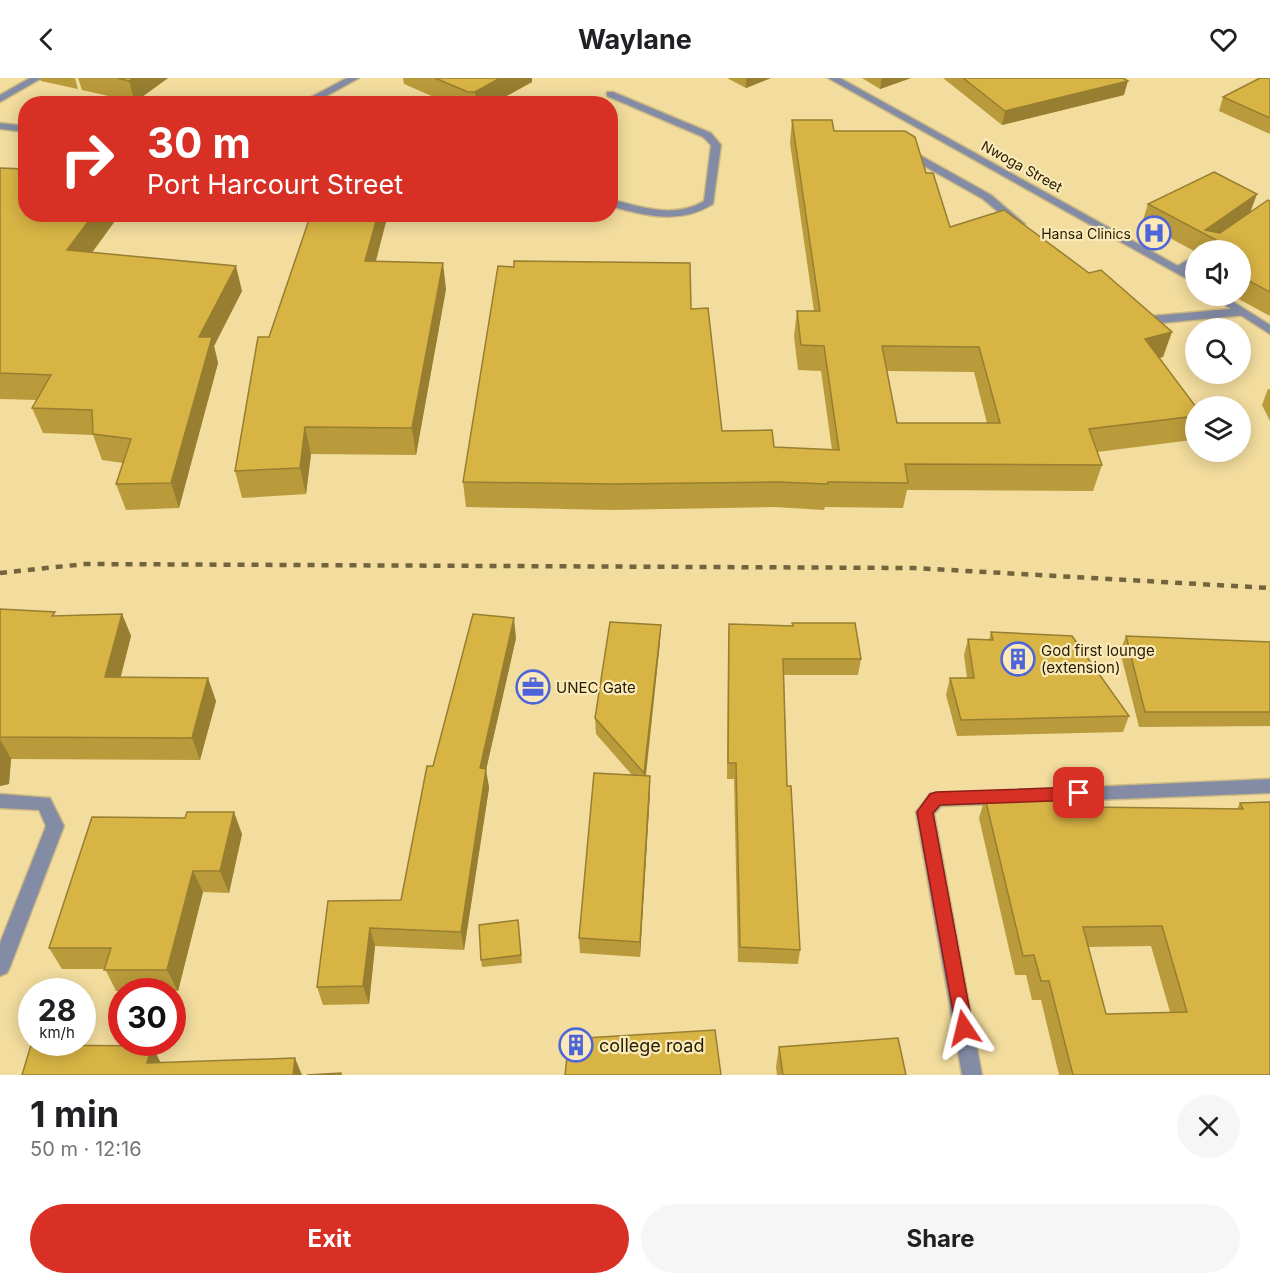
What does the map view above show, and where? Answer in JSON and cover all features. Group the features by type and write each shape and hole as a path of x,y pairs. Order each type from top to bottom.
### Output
{"street":[{"path":"0,99 37,78"},
{"path":"319,96 354,78"},
{"name":"Nwoga Street","path":"833,78 1185,274"},
{"path":"610,94 615,96"},
{"path":"618,97 707,135 716,145 709,202 700,209 657,215 618,204"},
{"path":"0,126 18,128"},
{"path":"894,147 905,150 987,197 1032,235"},
{"path":"1178,270 1185,265"},
{"path":"1233,306 1270,330"},
{"path":"1131,317 1142,321 1165,321 1242,312"},
{"path":"972,1075 925,812 936,799 1270,786"},
{"path":"0,801 44,803 55,826 0,968"}],"building":[{"path":"117,78 133,78 129,81"},
{"path":"435,78 500,78 475,92 468,92"},
{"path":"963,78 1123,78 1128,81 1005,111"},
{"path":"1260,78 1270,78 1270,118 1223,97"},
{"path":"792,120 832,120 834,131 905,131 915,137 926,173 933,173 950,227 1004,210 1089,273 1101,270 1172,332 1145,339 1188,396 1185,396 1185,417 1089,429 1102,465 905,464 908,483 463,482 498,266 514,267 514,261 690,263 691,309 708,308 722,431 772,430 774,447 839,450 824,346 801,345 797,311 820,311","holes":["882,346 979,347 1000,423 897,423"]},
{"path":"0,168 18,169 18,222 88,222 67,250 236,266 199,337 212,337 171,483 116,484 131,439 93,434 92,410 32,408 51,375 0,373"},
{"path":"1214,172 1257,194 1205,230 1220,233 1268,200 1270,201 1270,292 1251,282 1251,240 1216,240 1148,204"},
{"path":"308,222 376,222 365,261 443,263 412,428 305,427 300,468 235,471 258,337 269,337"},
{"path":"0,609 55,612 52,616 122,614 105,677 208,678 192,738 0,737"},
{"path":"473,614 514,618 480,768 486,769 461,932 370,928 363,986 317,987 328,901 401,900 427,766 433,766"},
{"path":"610,622 661,625 644,773 595,718"},
{"path":"792,623 855,623 861,659 783,659 787,786 791,786 800,950 740,947 736,763 728,763 729,624 793,626"},
{"path":"991,632 1072,636 1129,716 961,720 950,678 974,678 968,639 993,640"},
{"path":"1126,636 1270,642 1270,712 1145,712"},
{"path":"594,773 650,776 640,942 579,938"},
{"path":"1085,796 1088,807 1243,809 1240,803 1270,802 1270,1075 1073,1075 1049,981 1041,981 1034,955 1023,956 985,798","holes":["1162,926 1187,1012 1106,1014 1083,927"]},
{"path":"187,812 234,812 220,871 193,871 167,970 104,970 111,948 49,948 92,817 185,818"},
{"path":"518,920 521,955 481,960 479,925"},
{"path":"715,1030 721,1075 565,1075 569,1039"},
{"path":"898,1038 906,1075 783,1075 779,1047"},
{"path":"96,1046 108,1046 108,1056 149,1056 147,1063 295,1058 293,1075 22,1075 28,1056 96,1056"},
{"path":"341,1073 341,1075 307,1075"}],"railway":[{"path":"0,573 85,564 914,568 1270,588"}],"place":[{"name":"Hansa Clinics","path":"1154,233"},
{"name":"God first lounge (extension)","path":"1018,659"},
{"name":"UNEC Gate","path":"533,687"},
{"name":"college road","path":"576,1045"}],"route":[{"path":"964,1028 925,812 936,799 1079,793"}]}
